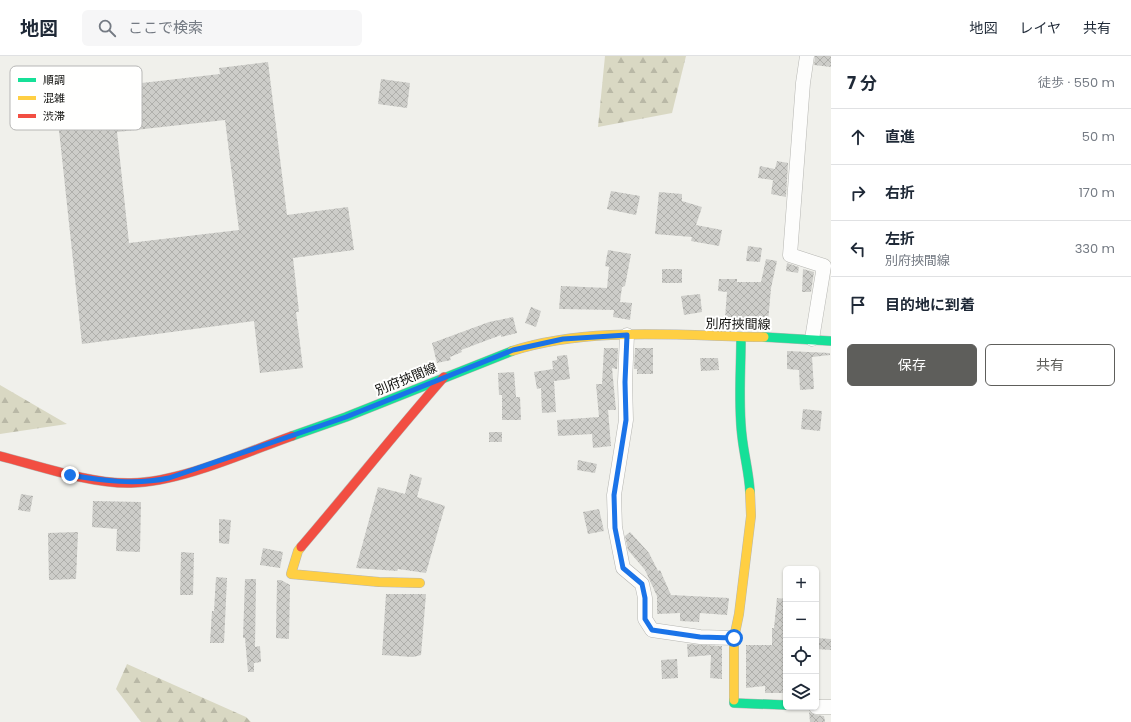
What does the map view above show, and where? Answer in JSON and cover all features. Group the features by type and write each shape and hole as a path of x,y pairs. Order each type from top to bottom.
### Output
{"main road":[{"name":"別府挾間線","path":"0,456 89,478 130,483 154,481 184,474 346,417 444,377 530,346 577,337 627,335 812,339 831,341"},
{"path":"741,337 740,406 742,436 749,476 751,516 739,614 734,638 734,703 783,705"},
{"path":"420,583 379,582 291,574 298,551 360,478 389,440 444,377"}],"street":[{"path":"807,56 802,83 790,255 824,266 812,339"},
{"path":"627,335 625,382 626,420 614,495 615,528 623,568 642,584 645,598 645,619 652,630 700,637 734,638"},
{"path":"819,707 831,707"}],"green space":[{"path":"605,56 686,56 672,113 598,127"},
{"path":"0,385 67,424 0,434"},
{"path":"127,664 246,717 251,722 141,722 116,689"}],"building":[{"path":"815,56 831,56 831,67 814,65"},
{"path":"268,62 287,215 348,207 354,250 293,258 299,312 296,312 303,368 260,373 254,321 82,344 59,130 135,130 117,132 129,243 239,230 225,120 142,129 142,83 220,74 219,68"},
{"path":"381,79 410,83 407,108 378,104"},
{"path":"777,161 788,163 786,197 771,194 773,180 758,178 760,166 775,169"},
{"path":"611,191 640,196 636,215 607,209"},
{"path":"659,192 682,194 682,201 702,207 696,225 722,230 719,246 691,241 692,237 655,234"},
{"path":"748,246 762,248 760,262 746,261"},
{"path":"608,250 631,254 625,286 622,287 620,302 632,303 630,320 613,317 614,310 559,309 561,286 607,288 609,267 605,266"},
{"path":"766,259 777,261 771,288 768,322 725,318 727,292 718,291 719,279 737,279 737,282 761,282"},
{"path":"787,263 799,267 798,273 786,271"},
{"path":"662,269 682,269 682,283 662,283"},
{"path":"803,269 814,272 811,292 802,292"},
{"path":"700,294 702,312 684,315 681,296"},
{"path":"531,307 541,311 536,327 525,323"},
{"path":"513,317 517,333 501,337 501,335 461,350 462,352 450,357 451,360 437,363 432,343 489,322"},
{"path":"604,348 618,348 617,369 612,368 616,410 608,410 611,446 593,448 592,434 558,436 557,420 599,417 596,384 602,384"},
{"path":"635,348 653,348 653,374 637,374 637,369 634,369"},
{"path":"787,351 830,353 830,355 812,357 814,389 800,390 799,370 787,369"},
{"path":"567,355 570,379 554,381 556,412 542,413 541,388 537,389 534,372 553,369 552,361 557,360 557,356"},
{"path":"700,358 718,358 719,370 701,371"},
{"path":"514,372 516,397 520,397 521,420 502,420 502,395 499,395 498,373"},
{"path":"803,409 822,411 820,431 801,429"},
{"path":"489,432 502,432 502,442 489,442"},
{"path":"578,460 597,464 595,473 577,470"},
{"path":"410,474 422,478 417,497 445,506 426,573 398,569 397,571 356,568 378,487 405,494"},
{"path":"21,494 33,496 30,512 18,510"},
{"path":"93,501 141,502 140,552 116,551 117,529 92,527"},
{"path":"599,509 604,531 588,534 583,512"},
{"path":"219,519 231,520 229,544 219,543"},
{"path":"78,532 76,579 49,580 48,533"},
{"path":"630,532 649,553 658,571 660,570 671,595 729,598 727,615 700,613 699,622 680,621 680,613 657,614 657,596 645,570 628,550 625,536"},
{"path":"263,548 283,552 280,568 260,565"},
{"path":"181,552 194,553 193,595 180,595"},
{"path":"216,577 227,578 224,643 210,643"},
{"path":"245,579 256,579 255,647 260,646 261,662 254,663 254,672 248,672 245,638 243,638"},
{"path":"277,580 281,580 290,585 289,639 276,638"},
{"path":"386,594 426,594 421,655 413,657 382,655"},
{"path":"777,598 783,599 783,693 765,693 765,686 746,688 746,645 772,645 772,628 774,628"},
{"path":"819,638 831,639 831,650 819,649"},
{"path":"687,644 722,646 722,679 710,678 711,655 688,657"},
{"path":"677,659 678,678 662,679 661,660"},
{"path":"809,712 824,716 825,722 810,722"}],"traffic: fast":[{"path":"741,337 741,424 750,492"},
{"path":"764,337 831,341"},
{"path":"292,436 346,417 512,351"},
{"path":"734,700 734,703 783,705"}],"traffic: slow":[{"path":"512,351 542,343 604,335 669,334 764,337"},
{"path":"734,700 734,638 739,614 751,516 750,492"},
{"path":"301,547 298,551 291,574 379,582 420,583"}],"traffic: jam":[{"path":"301,547 444,377"},
{"path":"0,456 82,478 115,483 131,483 170,478 212,466 292,436"}],"route":[{"path":"70,475 130,483 169,478 346,417 513,350 577,337 627,335 625,382 626,420 614,495 615,528 623,568 642,584 645,598 645,619 652,630 700,637 734,638"}]}
